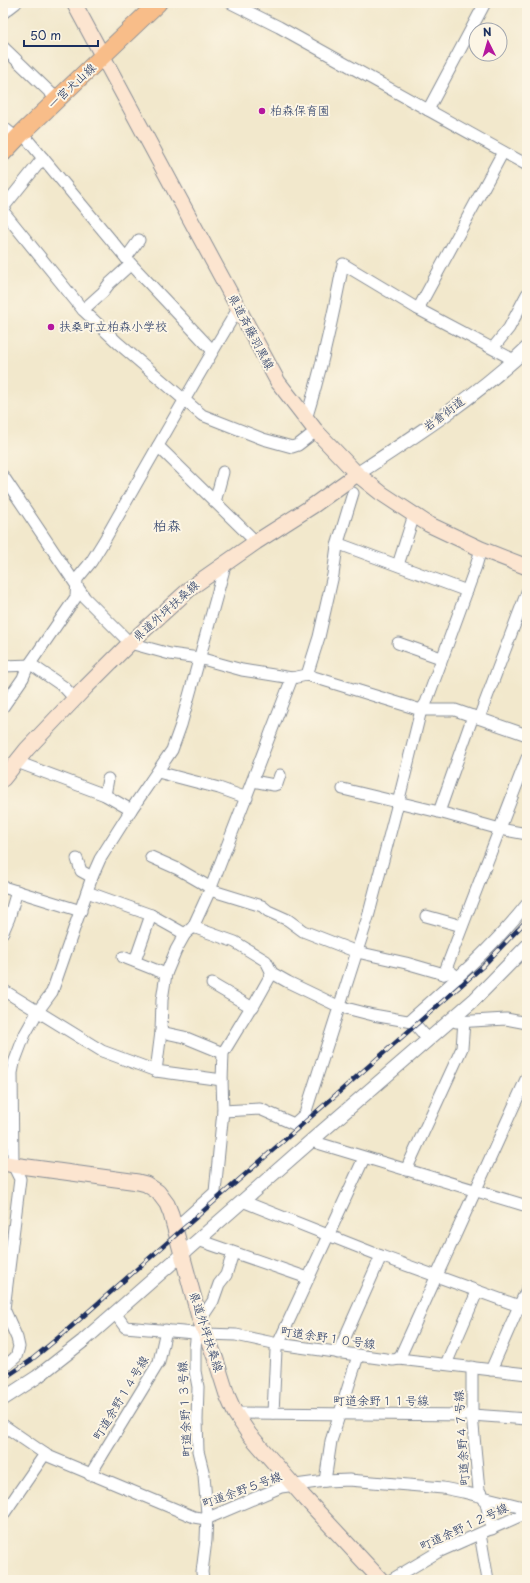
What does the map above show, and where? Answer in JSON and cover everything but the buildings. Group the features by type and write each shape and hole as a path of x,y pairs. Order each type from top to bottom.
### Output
{"main road":[{"name":"県道斉藤羽黒線","path":"74,3 278,382 306,419 357,474 381,493 414,515 454,537 527,567"},
{"name":"一宮犬山線","path":"3,153 158,3"},
{"name":"県道外坪扶桑線","path":"3,779 27,749 130,643 193,586 226,562 314,505 357,474"},
{"name":"県道外坪扶桑線","path":"10,1164 124,1179 146,1184 164,1198 175,1228 199,1317 201,1333 216,1360 227,1395 235,1413 249,1434 303,1496 381,1580"}],"street":[{"path":"3,13 16,3"},
{"path":"232,3 279,27 527,165"},
{"path":"428,110 485,3"},
{"path":"3,47 58,100"},
{"path":"3,127 20,136 42,158 129,261 212,350"},
{"path":"418,309 503,152"},
{"path":"3,208 42,158"},
{"path":"3,211 83,310 184,401 202,415 263,439 292,447 298,445 316,431"},
{"path":"83,310 104,292 129,261 139,240"},
{"path":"306,419 319,377 343,264 418,309 514,360"},
{"path":"493,348 509,328 527,294"},
{"path":"3,706 23,678 29,665 76,597 78,579 94,557 212,350 238,309"},
{"name":"岩倉街道","path":"357,474 437,421 527,348"},
{"path":"158,446 256,542"},
{"path":"215,502 223,472"},
{"path":"3,476 77,588 130,643 170,654 199,658 242,670 292,678 307,675 421,710 455,710 527,735"},
{"path":"307,675 321,630 333,575 337,546 353,493"},
{"path":"398,565 414,515"},
{"path":"337,546 342,545 467,591"},
{"path":"223,1111 260,1109 294,1124 305,1114 338,1006 357,952 398,803 421,710 426,703 481,549"},
{"path":"3,1368 16,1357 19,1347 17,1338 4,1309 7,1255 20,1179 10,1164 12,1073 18,1049 38,1011 52,992 92,877 100,859 172,750 226,562"},
{"path":"439,812 527,592"},
{"path":"398,643 441,658"},
{"path":"3,666 32,665 64,687 75,699"},
{"path":"156,1071 161,1032 162,1000 166,974 179,944 189,931 211,889 292,678"},
{"path":"444,974 527,758"},
{"path":"17,762 105,795 131,810"},
{"path":"158,772 220,788 247,798"},
{"path":"253,781 274,785 277,784 280,775"},
{"path":"105,795 108,779"},
{"path":"343,789 439,812 500,829 527,834"},
{"path":"151,857 184,872 211,889 262,906 268,911 288,920 303,931 357,952 406,963 444,974 451,972 458,978"},
{"path":"77,859 81,871 92,877"},
{"path":"3,886 80,911"},
{"path":"3,932 17,891"},
{"path":"87,892 151,915 189,931 235,942 266,961 272,973 288,982 338,1006 373,1015 413,1022 428,1039"},
{"path":"409,1021 458,978 494,942 527,904"},
{"path":"135,961 151,915"},
{"path":"426,916 462,926"},
{"path":"3,1400 54,1365 115,1313 474,1000 527,946"},
{"path":"123,957 166,974"},
{"path":"175,1228 215,1192 223,1111 223,1053 251,1007 253,1007 272,973"},
{"path":"212,984 251,1007"},
{"path":"3,990 102,1051 156,1071 222,1080"},
{"path":"447,1023 506,1019 527,1023"},
{"path":"406,1170 462,1048 464,1021"},
{"path":"161,1032 184,1037 223,1053"},
{"path":"3,1082 12,1073"},
{"path":"399,1358 527,1077"},
{"path":"311,1141 527,1206"},
{"path":"273,1413 276,1350 278,1344 364,1158"},
{"path":"242,1201 329,1234 381,1256 523,1308"},
{"path":"198,1240 308,1278"},
{"path":"199,1317 205,1313 213,1301 219,1284 226,1275 233,1253"},
{"path":"338,1353 381,1256"},
{"path":"491,1370 523,1308 527,1289"},
{"path":"446,1364 477,1292"},
{"name":"町道余野１０号線","path":"115,1313 125,1327 236,1335 278,1344 358,1356 393,1360 399,1358 527,1374"},
{"name":"町道余野１４号線","path":"90,1475 159,1362 166,1330"},
{"name":"町道余野１３号線","path":"201,1333 195,1348 195,1371 198,1387 198,1451 204,1475 206,1519 206,1540 202,1572 204,1580"},
{"path":"325,1481 331,1441 358,1356"},
{"name":"町道余野４７号線","path":"472,1367 472,1415 479,1490 486,1503 492,1529"},
{"name":"町道余野１１号線","path":"235,1413 472,1415 527,1419"},
{"name":"町道余野５号線","path":"3,1425 47,1455 90,1475 194,1517 206,1519 281,1488 325,1481 349,1480 443,1488 482,1496 527,1509"},
{"path":"3,1516 47,1455"},
{"name":"町道余野１２号線","path":"391,1580 438,1552 522,1515 527,1509"},
{"path":"480,1534 488,1580"}],"railway":[{"path":"3,1379 30,1361 64,1333 483,966 527,920"}],"place":[{"name":"柏森保育園","path":"262,111"},
{"name":"扶桑町立柏森小学校","path":"51,327"}],"district":[{"name":"柏森","path":"167,526"}]}
